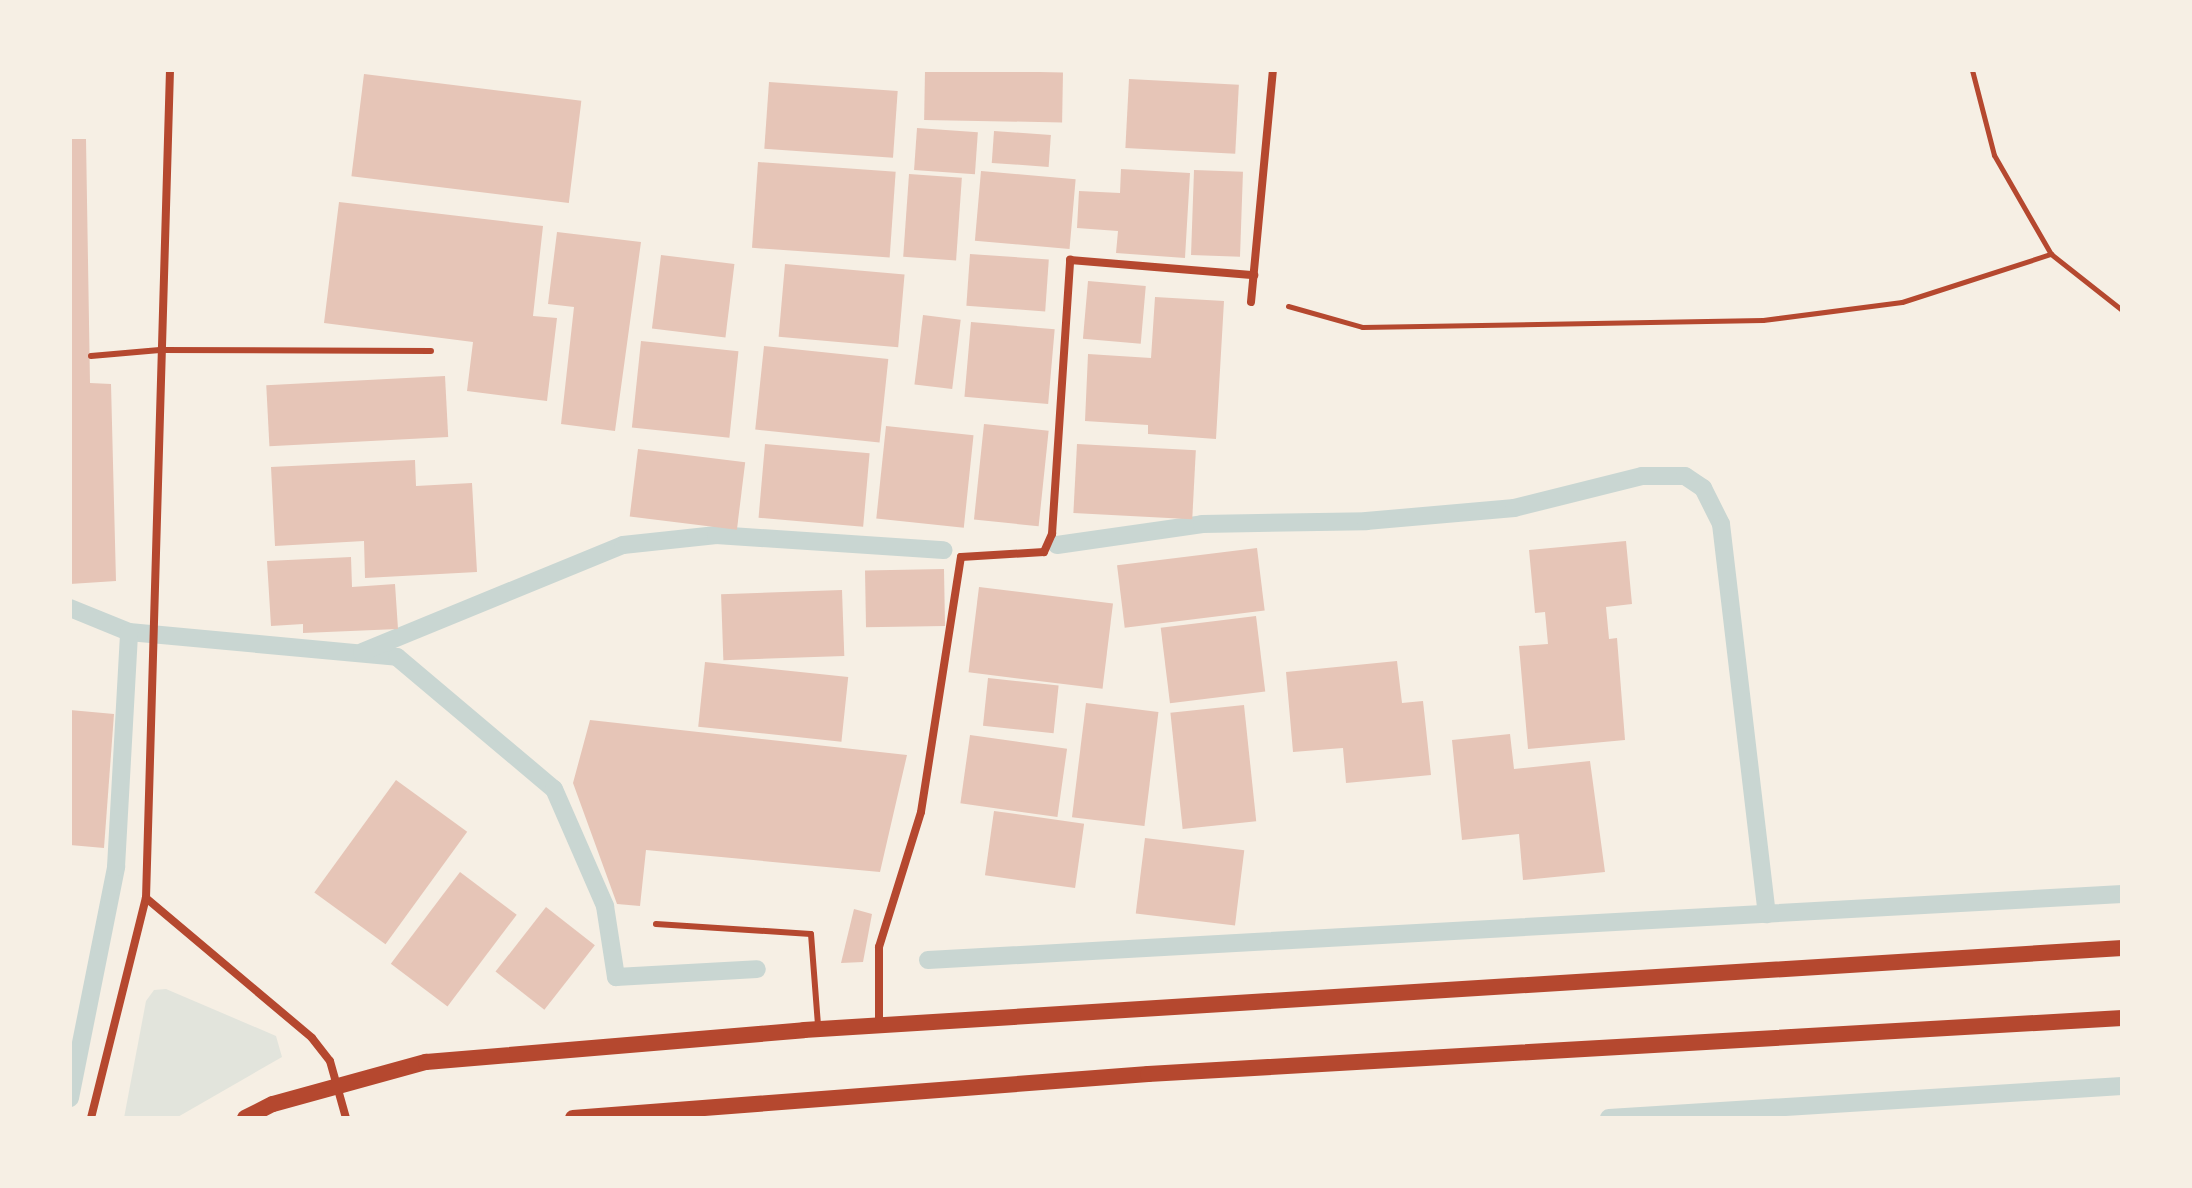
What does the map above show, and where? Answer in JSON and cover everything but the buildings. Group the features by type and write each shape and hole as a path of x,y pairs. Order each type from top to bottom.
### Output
{"main road":[{"path":"245,1118 273,1104 426,1062 879,1025 2122,948"},
{"path":"573,1118 1148,1074 2122,1018"}],"street":[{"path":"91,1118 146,898 148,718 170,70"},
{"path":"1251,302 1273,70"},
{"path":"879,1025 879,947 921,812 961,557 1044,552 1052,534 1070,260 1254,275"},
{"path":"146,898 312,1038 339,1084 346,1118"}],"lane":[{"path":"91,356 160,350 431,351"},
{"path":"656,924 811,934 818,1030"}],"path":[{"path":"1972,70 1994,155 2051,254 2122,310"},
{"path":"1251,302 1303,308 1362,327 1763,320 1902,302 2051,254"}],"shaded area":[{"path":"166,989 276,1036 282,1057 176,1118 124,1118 146,1001 154,990"}],"waterway":[{"path":"1057,545 1202,524 1366,521 1514,508 1642,476 1685,476 1703,488 1721,524 1767,914"},
{"path":"362,652 623,545 716,535 944,550"},
{"path":"70,608 129,632 397,657 554,789 605,906 616,977 757,969"},
{"path":"70,1098 116,867 129,632"},
{"path":"928,960 2122,894"},
{"path":"1609,1118 2122,1086"}]}
